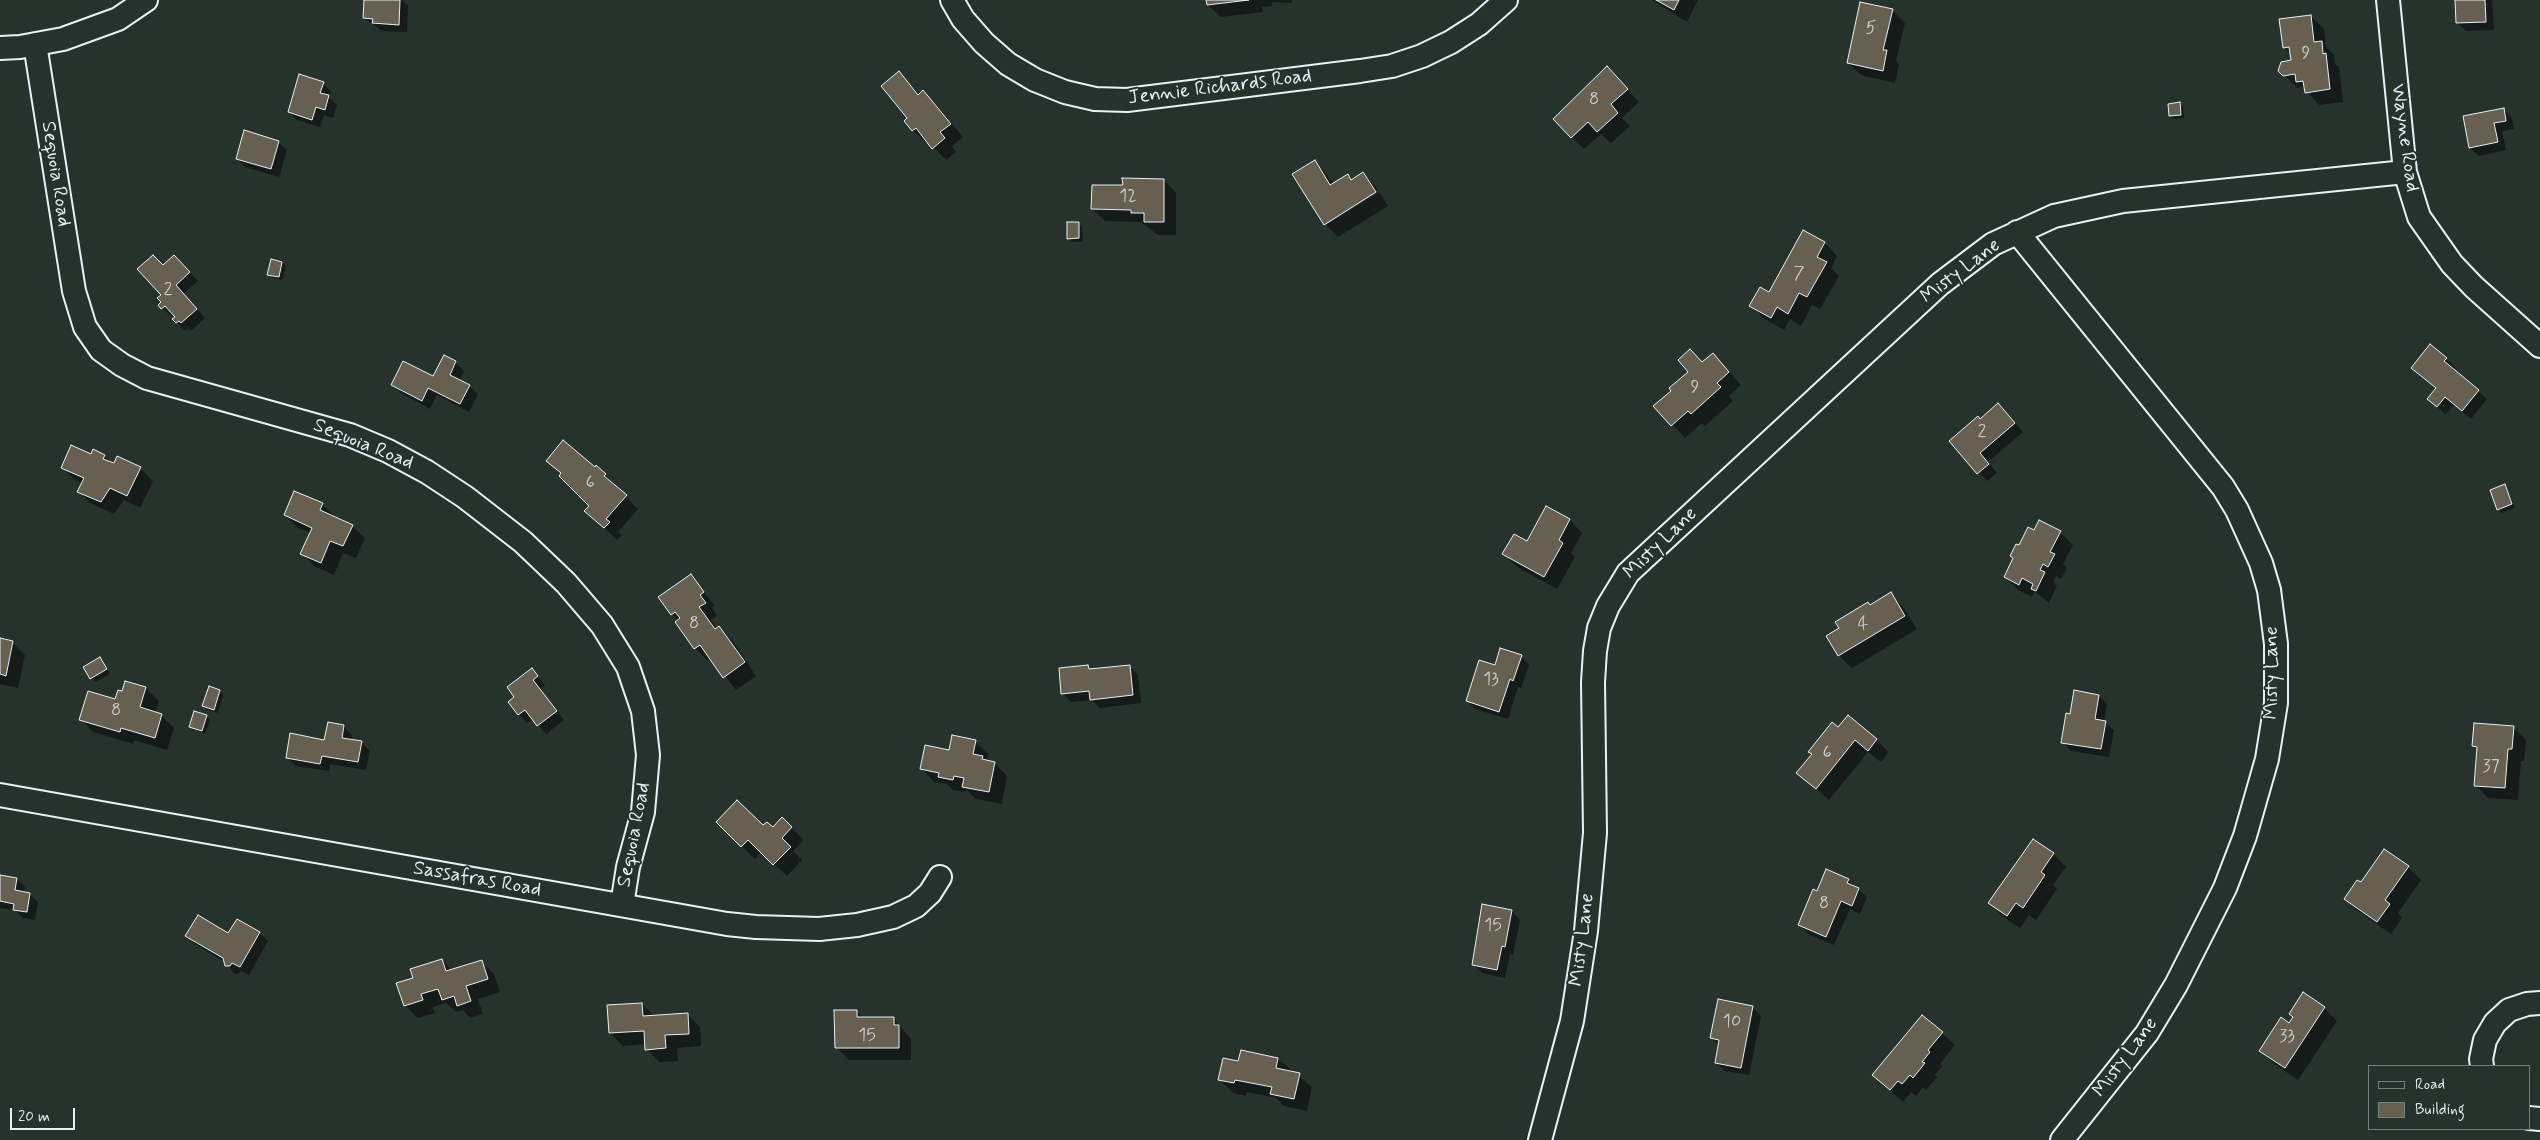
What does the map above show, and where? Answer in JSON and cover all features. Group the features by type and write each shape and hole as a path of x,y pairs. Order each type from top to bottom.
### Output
{"street":[{"path":"0,48 63,39 118,19 146,0"},
{"name":"Jennie Richards Road","path":"952,0 963,19 984,43 1008,64 1035,80 1065,92 1088,97 1127,100 1360,72 1392,66 1422,56 1451,42 1479,24 1506,0"},
{"name":"Wayne Road","path":"2388,0 2405,172 2419,218 2452,264 2499,311 2540,346"},
{"name":"Sequoia Road","path":"35,44 74,291 85,327 101,350 122,365 147,378 350,435 388,451 465,497 523,542 566,583 602,625 628,667 643,711 648,755 643,812 628,867 622,905"},
{"name":"Misty Lane","path":"1540,1140 1565,1050 1579,982 1595,834 1593,682 1595,651 1599,628 1617,588 1634,568 1940,284 1993,244 2054,216 2123,202 2405,172"},
{"name":"Misty Lane","path":"2017,232 2204,461 2228,494 2246,527 2261,563 2269,590 2276,644 2276,703 2267,759 2245,836 2225,888 2176,985 2151,1026 2062,1140"},
{"name":"Sassafras Road","path":"0,795 727,924 785,929 819,929 857,925 893,917 916,906 930,893 940,877"},
{"path":"2482,1065 2481,1059 2485,1040 2495,1023 2509,1010 2527,1004 2540,1003"}],"building":[{"path":"364,0 400,0 399,25 372,23 373,19 363,18"},
{"path":"1206,0 1249,0 1207,5"},
{"path":"1656,0 1679,0 1674,10"},
{"path":"2455,0 2485,0 2486,22 2456,23"},
{"path":"1860,2 1893,9 1883,50 1887,50 1883,71 1847,63"},
{"path":"2311,15 2314,42 2322,41 2323,54 2326,53 2330,89 2305,93 2303,81 2296,82 2295,74 2283,76 2278,71 2281,62 2291,60 2289,47 2283,48 2279,19"},
{"path":"1607,66 1628,89 1611,104 1618,113 1597,132 1588,122 1571,138 1553,119"},
{"path":"899,71 918,95 923,90 951,124 940,132 945,138 932,149 916,128 912,131 904,121 907,118 881,86"},
{"path":"299,74 324,82 320,93 329,95 325,110 316,107 312,120 288,112"},
{"path":"2180,102 2181,115 2169,116 2168,104"},
{"path":"2504,108 2506,121 2494,123 2498,142 2469,148 2463,116"},
{"path":"244,130 279,141 271,169 236,159"},
{"path":"1315,160 1330,185 1348,174 1351,180 1363,172 1376,192 1324,225 1292,174"},
{"path":"1122,178 1164,179 1164,222 1144,222 1144,213 1131,213 1131,210 1091,209 1092,185 1123,185"},
{"path":"1067,222 1079,222 1079,238 1067,239"},
{"path":"1803,230 1825,242 1817,257 1827,262 1807,297 1799,293 1788,314 1777,307 1771,318 1749,306 1760,287 1769,292"},
{"path":"153,255 163,265 174,255 190,272 176,285 197,309 181,323 179,321 176,323 172,319 175,317 165,306 161,309 158,305 161,302 157,298 161,295 137,269"},
{"path":"271,259 282,262 279,277 267,275"},
{"path":"2430,344 2447,358 2444,361 2479,390 2462,411 2445,397 2437,407 2427,399 2436,388 2411,368"},
{"path":"1690,349 1702,362 1713,353 1729,372 1717,383 1721,387 1691,414 1688,411 1671,426 1653,406 1671,391 1669,388 1688,372 1678,360"},
{"path":"444,355 456,361 450,375 470,385 460,404 428,388 422,401 391,385 403,361 433,376"},
{"path":"1998,403 2015,423 1980,453 1989,464 1977,474 1949,441 1978,416 1980,419"},
{"path":"563,440 595,467 596,465 606,474 604,476 627,495 606,519 610,522 604,528 584,511 589,506 559,476 561,473 546,461"},
{"path":"71,445 91,454 93,449 105,455 103,459 114,463 117,456 141,467 127,496 110,488 101,502 77,492 84,478 61,468"},
{"path":"2505,484 2512,504 2497,510 2490,490"},
{"path":"294,491 323,503 320,510 353,525 343,546 330,541 321,563 300,554 312,528 284,515"},
{"path":"1546,506 1570,519 1559,540 1563,543 1544,577 1502,554 1514,534 1527,541"},
{"path":"2039,520 2061,531 2050,552 2055,554 2048,567 2043,564 2040,570 2045,572 2036,591 2031,589 2033,584 2022,578 2019,585 2004,577 2013,558 2010,556 2016,544 2019,545 2028,527 2034,530"},
{"path":"691,574 704,592 700,595 706,603 699,607 715,629 719,626 745,662 723,678 700,645 694,649 675,622 680,618 675,612 671,615 658,597"},
{"path":"1891,592 1905,616 1838,656 1826,636 1839,628 1835,622 1868,602 1870,605"},
{"path":"0,638 13,641 6,676 0,674"},
{"path":"1500,648 1522,655 1513,681 1510,679 1499,712 1466,701 1479,660 1495,665"},
{"path":"100,657 107,669 90,679 83,667"},
{"path":"1088,665 1089,669 1130,665 1133,695 1090,700 1089,691 1061,694 1059,668"},
{"path":"532,668 538,676 533,680 557,711 537,726 525,710 518,715 508,702 514,697 507,687"},
{"path":"125,681 146,687 140,707 162,714 155,738 121,728 120,732 79,720 88,691 115,699 118,690 122,691"},
{"path":"209,686 220,690 214,710 202,706"},
{"path":"2074,690 2099,695 2095,719 2106,721 2101,749 2061,743 2066,713 2070,714"},
{"path":"194,711 207,715 202,731 189,727"},
{"path":"1848,715 1877,739 1868,751 1855,740 1816,789 1796,773 1812,754 1808,752 1832,722 1838,727"},
{"path":"328,722 344,725 342,738 362,741 358,762 322,756 320,764 286,758 290,733 324,740"},
{"path":"2474,723 2514,726 2512,749 2508,749 2505,788 2474,786 2477,747 2472,746"},
{"path":"952,735 976,740 973,754 983,756 982,759 995,762 989,792 962,787 964,778 954,776 953,780 938,777 939,773 920,769 925,745 949,750"},
{"path":"737,800 763,825 767,822 773,827 782,817 792,827 782,838 791,847 773,865 748,840 741,847 716,822"},
{"path":"2033,839 2054,853 2041,872 2045,875 2023,908 2016,903 2007,916 1988,903"},
{"path":"2384,849 2409,866 2385,900 2390,904 2377,922 2344,899 2357,880 2361,882"},
{"path":"1826,869 1849,879 1847,883 1859,888 1852,906 1841,901 1826,937 1798,925 1813,889 1817,891"},
{"path":"0,875 17,878 15,890 30,893 27,912 13,910 14,904 0,901"},
{"path":"1482,904 1512,910 1505,947 1502,946 1497,970 1472,965"},
{"path":"198,915 228,933 237,919 260,932 240,967 232,963 230,966 225,966 223,958 185,936"},
{"path":"442,959 446,971 482,960 488,979 466,986 471,1001 457,1006 454,996 442,1000 438,989 421,994 423,1000 404,1006 396,983 413,978 410,969"},
{"path":"2303,992 2325,1007 2285,1068 2259,1051 2281,1017 2289,1023 2293,1017 2289,1014"},
{"path":"1718,999 1753,1006 1741,1068 1715,1063 1719,1040 1710,1038"},
{"path":"642,1003 643,1016 688,1013 689,1034 665,1035 666,1048 645,1050 644,1031 609,1033 607,1005"},
{"path":"834,1010 857,1010 857,1017 894,1017 894,1025 899,1025 899,1048 835,1048"},
{"path":"1922,1015 1943,1032 1928,1050 1930,1052 1922,1062 1925,1063 1913,1078 1910,1075 1902,1084 1898,1081 1890,1090 1872,1075"},
{"path":"1241,1050 1278,1058 1276,1068 1300,1073 1294,1099 1270,1094 1272,1087 1235,1080 1234,1083 1218,1080 1223,1058 1238,1061"}]}
